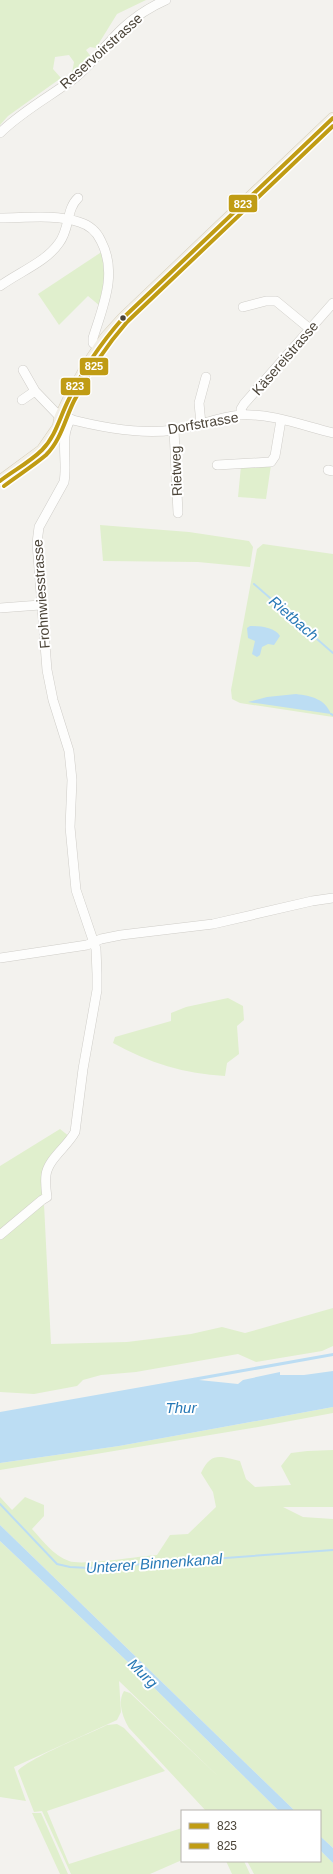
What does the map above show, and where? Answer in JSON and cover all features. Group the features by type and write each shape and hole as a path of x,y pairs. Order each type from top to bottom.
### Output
{"main road":[{"path":"0,481 42,450 58,427 66,421 84,370 98,347 132,309 333,118"}],"street":[{"name":"Reservoirstrasse","path":"0,133 22,115 76,77 95,60 122,29 136,17 166,0"},
{"path":"0,286 53,250 64,234 71,208 78,198"},
{"path":"0,218 68,219 83,223 94,231 104,246 109,263 109,283 93,341 98,347"},
{"path":"243,307 266,301 276,302 310,329"},
{"name":"Käsereistrasse","path":"241,415 241,409 244,404 333,302"},
{"path":"23,370 35,391 66,421"},
{"path":"201,424 199,403 206,377"},
{"path":"22,400 35,391"},
{"name":"Dorfstrasse","path":"66,421 131,430 174,430 241,415 261,416 333,433"},
{"path":"217,465 271,462 275,456 281,420"},
{"name":"Frohnwiesstrasse","path":"0,1235 47,1197 47,1170 70,1142 75,1132 83,1069 97,990 96,956 76,890 70,827 72,780 69,752 52,697 47,670 40,605 37,557 37,532 64,482 66,421"},
{"name":"Rietweg","path":"174,430 178,513"},
{"path":"0,608 40,605"},
{"path":"0,958 87,945 121,935 213,924 312,901 333,898"}],"green space":[{"path":"0,0 146,0 117,14 96,48 90,47 86,50 92,58 73,75 74,62 69,55 55,57 53,69 61,78 8,116 0,125"},
{"path":"103,251 107,273 100,306 88,296 59,325 38,294"},
{"path":"271,465 266,499 238,497 241,466"},
{"path":"100,525 189,532 249,541 253,547 250,567 198,562 103,561"},
{"path":"263,544 333,554 333,717 240,703 232,699 231,690 257,549"},
{"path":"228,998 243,1006 244,1020 237,1026 239,1054 227,1063 225,1076 181,1070 154,1062 113,1043 115,1037 171,1021 171,1013 186,1007"},
{"path":"60,1129 70,1137 50,1162 43,1195 0,1233 0,1166"},
{"path":"44,1204 51,1344 127,1342 191,1334 222,1327 245,1333 333,1308 333,1346 322,1351 256,1362 238,1354 136,1372 101,1375 83,1380 77,1386 34,1394 0,1392 0,1237"},
{"path":"333,1407 333,1413 0,1470 0,1463 119,1446"},
{"path":"333,1450 333,1507 283,1507 303,1517 333,1519 333,1848 321,1837 321,1810 294,1810 0,1525 0,1497 12,1510 25,1497 44,1505 44,1516 32,1529 53,1551 69,1561 98,1562 157,1555 170,1535 188,1534 216,1507 213,1492 201,1473 208,1462 212,1459 221,1457 240,1461 246,1479 255,1487 291,1485 281,1466 291,1453"},
{"path":"0,1541 131,1665 278,1810 205,1810 129,1728 123,1715 121,1705 124,1691 130,1693 220,1778 119,1681 121,1712 117,1720 14,1767 26,1801 0,1797"},
{"path":"117,1724 124,1728 165,1771 47,1811 69,1864 181,1828 181,1860 150,1874 71,1874 42,1811 34,1812 18,1771 33,1760 60,1746 107,1725"},
{"path":"32,1813 41,1813 68,1874 60,1874"},
{"path":"321,1851 333,1863 333,1874 254,1874 248,1862 321,1862"},
{"path":"226,1862 244,1862 250,1874 232,1874"}],"water":[{"path":"250,626 271,629 280,636 274,645 268,644 262,647 260,655 257,657 252,654 255,641 248,638 247,628"},
{"path":"296,694 317,699 325,705 331,714 248,702 267,697"},
{"name":"Thur","path":"333,1353 333,1356 199,1380 238,1384 243,1380 280,1372 280,1375 304,1375 333,1371 333,1407 119,1446 0,1463 0,1412"},
{"name":"Murg","path":"0,1525 294,1810 278,1810 131,1665 0,1541"},
{"path":"321,1837 333,1848 333,1863 321,1851"}],"waterway":[{"name":"Rietbach","path":"254,584 333,653"},
{"name":"Unterer Binnenkanal","path":"0,1504 57,1564 70,1567 89,1568 333,1550"}],"transit line":[{"name":"823","path":"0,481 42,450 51,439 74,388 86,367 107,337 123,318 333,118"},
{"name":"825","path":"4,486 41,459 51,449 59,436 74,401 86,380 105,350 127,322 333,126"}]}
